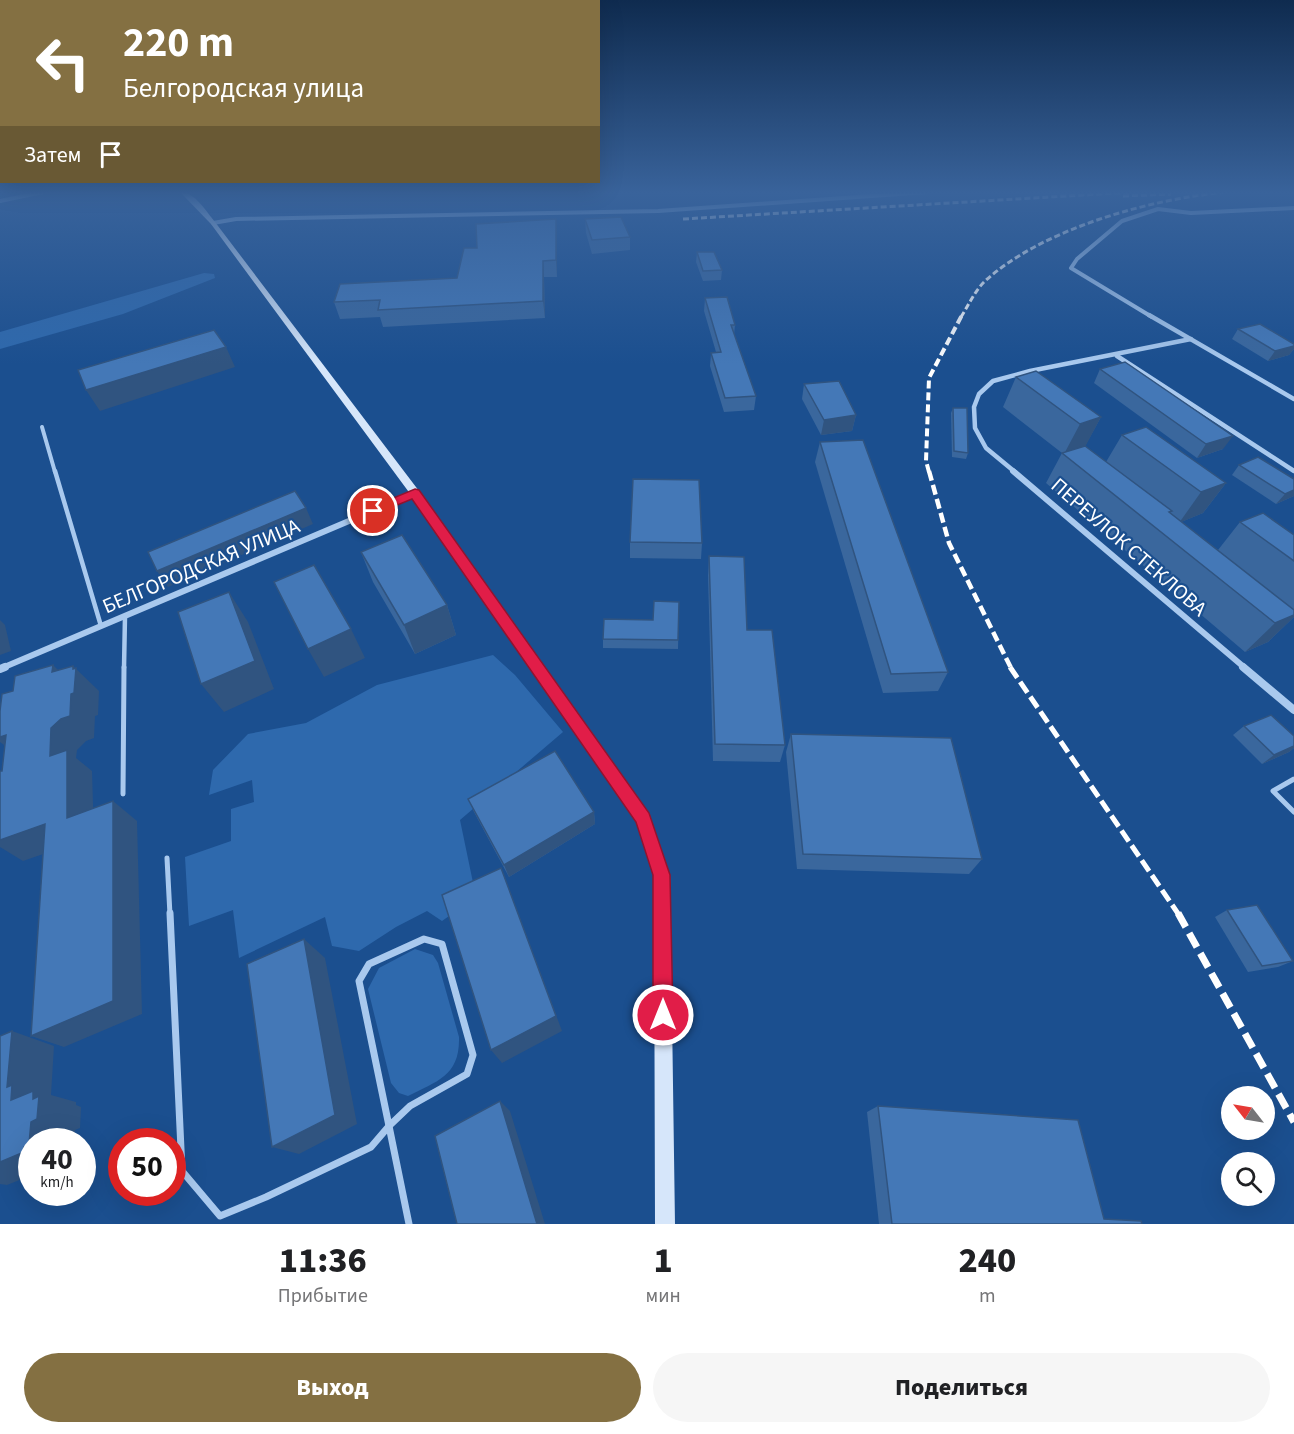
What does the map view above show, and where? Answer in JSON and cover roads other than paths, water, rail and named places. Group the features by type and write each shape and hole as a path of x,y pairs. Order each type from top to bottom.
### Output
{"main road":[{"path":"233,249 415,493 643,818 662,875 665,1224"}],"street":[{"path":"1089,249 1071,268 1294,399"},
{"path":"1117,356 1191,339"},
{"path":"1117,356 1294,471"},
{"name":"ПЕРЕУЛОК СТЕКЛОВА","path":"1117,356 1056,366 993,381 979,394 974,408 975,428 986,448 1294,710"},
{"name":"БЕЛГОРОДСКАЯ УЛИЦА","path":"0,669 415,493"}],"lane":[{"path":"42,427 101,626"},
{"path":"123,794 125,616"},
{"path":"1294,779 1273,791 1294,812"},
{"path":"166,858 182,1171 220,1220 371,1147 390,1125 410,1106 467,1074 473,1055 442,944 424,939 369,963 359,981 390,1125 409,1224"}],"railway":[{"path":"961,317 984,282 1008,263 1031,249"},
{"path":"929,472 926,461 929,378 962,315"},
{"path":"929,471 949,543 1011,668"},
{"path":"1010,667 1179,915"},
{"path":"1178,913 1294,1122"}]}
